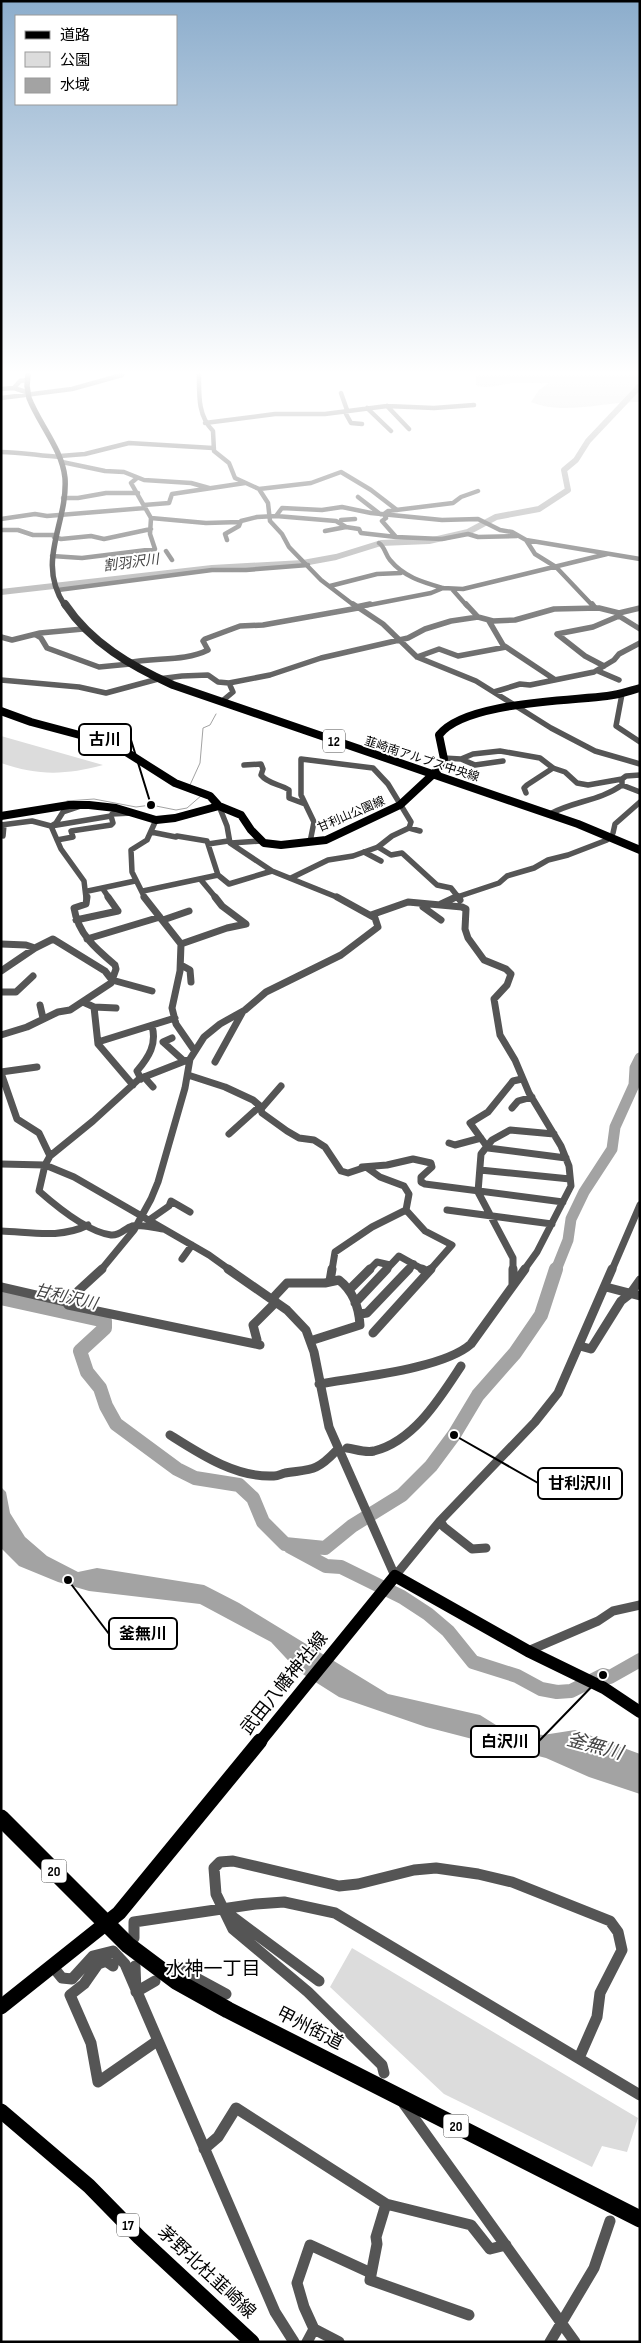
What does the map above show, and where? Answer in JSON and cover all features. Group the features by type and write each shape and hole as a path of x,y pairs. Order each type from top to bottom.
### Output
{"highway":[{"name":"甲州街道","path":"1,1818 113,1918 122,1941 182,1987 640,2219"}],"main road":[{"name":"韮崎南アルプス中央線","path":"64,484 63,498 52,556 57,588 66,606 83,629 104,647 129,663 158,679 550,814 616,838 640,850"},
{"path":"443,758 438,738 445,727 458,720 514,705 622,694 639,690"},
{"path":"1,711 31,722 106,742 123,750 175,784 210,796 220,806 241,815 261,841"},
{"name":"甘利山公園線","path":"261,841 281,845 326,840 400,805 444,764 443,758"},
{"path":"1,816 69,802 116,808 156,820 175,818 220,806"},
{"path":"392,1580 528,1651 604,1688 640,1712"},
{"name":"武田八幡神社線","path":"2,2004 53,1967 113,1918 392,1580"},
{"name":"茅野北杜韮崎線","path":"1,2111 89,2186 139,2237 252,2342"}],"street":[{"path":"52,556 82,558 156,548 150,534 151,518 132,484"},
{"path":"196,484 210,488"},
{"path":"1,519 35,514 44,516 59,515 167,504 171,502 170,495 236,484"},
{"path":"248,484 259,489 297,484"},
{"path":"362,484 397,510"},
{"path":"259,489 268,503 269,516 289,547 330,586 357,608 383,624 418,657 456,672 494,692 594,751 640,764"},
{"path":"382,514 397,510 453,503 461,496 478,492"},
{"path":"63,498 78,498 106,493 138,493"},
{"path":"358,496 386,518 382,521 396,537"},
{"path":"453,503 459,520"},
{"path":"276,516 282,508 334,509 342,507 382,514 459,520 478,519 500,530 512,532 526,540 554,546 591,549 640,559"},
{"path":"334,509 339,521 346,527"},
{"path":"151,518 206,523 240,522 269,516 339,521 355,519"},
{"path":"227,540 225,534 239,526 240,522"},
{"path":"325,531 346,527 359,529 361,534 442,539 468,534 478,537 517,536"},
{"path":"1,530 28,531 33,535 55,536 61,540 92,536 104,539 150,529"},
{"path":"396,537 382,545 386,554 401,572 411,579 452,589 609,554"},
{"path":"526,540 535,554 556,567 595,608"},
{"path":"166,551 172,560"},
{"path":"57,588 212,570 308,565"},
{"path":"330,586 377,574 401,572"},
{"path":"36,635 41,638 47,648 99,667 149,658 182,659 197,656 208,650 203,641 205,639 240,626 263,625 325,612 357,608 431,593 443,588"},
{"path":"452,589 478,617 489,621 515,620 554,609 595,608 619,615 640,629"},
{"path":"604,666 585,656 557,634 594,627 619,615 640,608"},
{"path":"1,680 79,688 106,693 158,679 208,675 218,682 229,683 262,677 321,658 398,640 451,621 478,617"},
{"path":"489,621 489,624 498,633 500,642 554,679"},
{"path":"1,637 10,640 51,631 83,629"},
{"path":"494,692 516,685 530,685 598,671 614,660 619,654 640,643"},
{"path":"418,657 439,649 458,656 506,647"},
{"path":"598,671 619,680"},
{"path":"221,702 233,692 229,683"},
{"path":"622,694 616,726 640,742"},
{"path":"461,759 473,754 500,751 519,758 540,758 553,768 565,772 577,783 588,785 622,782 640,792"},
{"path":"310,842 314,822 301,795 299,760 310,758 330,764 341,763 375,768 391,786 410,822 410,828"},
{"path":"443,758 461,759 475,765 503,761"},
{"path":"244,765 260,764 263,769 261,775 264,780 289,790 289,798 292,801 306,804"},
{"path":"526,793 524,788 530,782 553,768"},
{"path":"550,814 587,800 609,796 626,776 640,775"},
{"path":"613,833 615,824 640,802"},
{"path":"51,826 56,823 63,812 84,805"},
{"path":"163,1229 136,1225 113,1235 88,1225 39,1191 45,1165 50,1156 142,1078 187,1060 210,1031 243,1012 266,992 341,955 376,930 378,923 371,915 326,891 272,871 230,842 220,806"},
{"path":"3,836 2,825 32,821 51,826 111,816 112,814 132,813"},
{"path":"57,840 76,837 71,831 111,825 113,823 111,816"},
{"path":"156,820 144,843 131,850 130,870 135,882 143,891 142,894 181,944 181,965 172,1008 184,1038 194,1050"},
{"path":"1,1035 27,1027 58,1012 70,1010 107,986 112,980 116,969 115,965 87,939 76,920 74,908 86,904 88,891 80,872 63,853 51,826"},
{"path":"291,878 328,860 378,847 392,836 410,828 420,831"},
{"path":"151,832 207,841 218,875 229,884 272,871"},
{"path":"441,904 458,896 499,883 548,860 568,855 606,840"},
{"path":"208,844 261,841"},
{"path":"319,1384 453,1357 471,1344 537,1252 571,1186 566,1158 530,1095 515,1060 500,1035 494,999 507,988 511,980 511,974 506,969 484,960 472,943 465,929 466,909 449,885 437,885 402,852 391,855 378,847"},
{"path":"364,852 381,861"},
{"path":"143,891 218,875"},
{"path":"181,944 227,928 246,924 222,906 201,880"},
{"path":"88,891 135,882"},
{"path":"76,920 118,911 103,889"},
{"path":"371,915 407,902 463,906"},
{"path":"426,904 423,907 441,920"},
{"path":"87,939 189,911"},
{"path":"1,971 35,948 53,939 105,971 112,980 152,991"},
{"path":"1,944 26,945 35,948"},
{"path":"181,965 190,970 191,982"},
{"path":"1,992 16,992 33,976"},
{"path":"83,1002 94,1007 116,1008"},
{"path":"40,1005 43,1018"},
{"path":"94,1007 98,1042 133,1085"},
{"path":"215,1062 243,1012"},
{"path":"98,1042 175,1018"},
{"path":"152,1026 155,1037 148,1058 137,1071 153,1087"},
{"path":"145,1218 158,1182 188,1075 187,1060 163,1042 172,1038"},
{"path":"37,1067 1,1073 17,1119 39,1133 50,1156"},
{"path":"188,1075 225,1087 253,1100 268,1118 294,1135 322,1144 341,1171 348,1173 362,1167 389,1165 408,1159 426,1161 431,1163 432,1167 421,1174 420,1182 478,1192 563,1202"},
{"path":"522,1079 514,1081 488,1112 470,1123 488,1148 566,1158"},
{"path":"230,1134 280,1086"},
{"path":"512,1108 518,1101 530,1095"},
{"path":"513,1284 513,1258 478,1192 481,1154 488,1148 492,1140 510,1130 554,1134"},
{"path":"449,1143 456,1146 481,1138"},
{"path":"3,1165 45,1165 74,1177 192,1246 274,1300 298,1320 310,1342 329,1426 383,1553 392,1580"},
{"path":"362,1167 380,1177 404,1186 408,1194 406,1210 425,1231 452,1245 373,1332"},
{"path":"480,1170 570,1179"},
{"path":"66,1302 94,1278 136,1225 145,1218 168,1206 171,1201 190,1212"},
{"path":"392,1580 440,1521 550,1406 580,1346 640,1205"},
{"path":"330,1281 335,1252 372,1227 406,1210"},
{"path":"447,1210 552,1224"},
{"path":"1,1231 64,1233 78,1231 88,1225"},
{"path":"182,1259 192,1246"},
{"path":"355,1304 399,1256 428,1272"},
{"path":"513,1258 526,1266"},
{"path":"348,1290 377,1262 390,1265"},
{"path":"360,1314 367,1313 414,1264"},
{"path":"1,1287 66,1302 68,1305 257,1344 253,1325 287,1283 325,1283 340,1280 345,1284 360,1314 360,1325 310,1342"},
{"path":"580,1346 592,1349 621,1301 630,1294 640,1280"},
{"path":"606,1287 640,1296"},
{"path":"347,1448 373,1451 397,1440 418,1423 461,1366"},
{"path":"170,1436 223,1466 277,1476 285,1472 293,1474 322,1466 336,1451"},
{"path":"440,1521 444,1527 472,1548 486,1548"},
{"path":"528,1651 598,1621 613,1610 640,1605"},
{"path":"384,2073 382,2065 308,1992 233,1929 216,1894 214,1868 220,1862 233,1861 339,1886 358,1884 414,1870 436,1868 512,1882 610,1921 620,1932 622,1942 616,1967 599,1994 598,2013 579,2058"},
{"path":"134,1938 134,1922 256,1904 284,1902 335,1913 640,2095"},
{"path":"223,1909 248,1930 319,1981"},
{"path":"158,2041 98,2082 91,2043 70,1995 84,1984 90,1957 101,1951 113,1951 125,1964 276,2312 294,2342"},
{"path":"53,1967 62,1978 72,1978 89,1966 99,1962 106,1961 113,1966"},
{"path":"135,1966 136,1992"},
{"path":"174,1970 178,1968 226,1994"},
{"path":"136,1992 155,1981"},
{"path":"397,2095 575,2342"},
{"path":"204,2149 218,2137 236,2108 386,2204 471,2226 490,2249 506,2245"},
{"path":"386,2204 376,2237 377,2244 370,2280 469,2315"},
{"path":"550,2342 594,2268 610,2221"},
{"path":"339,2342 314,2329 304,2307 297,2283 310,2245 371,2273"},
{"path":"307,2342 314,2329"}],"green space":[{"path":"1,736 103,765 77,771 52,773 14,767 1,763"},
{"path":"352,1948 638,2118 627,2152 602,2146 592,2167 444,2094 330,1987"}],"water":[{"path":"1,1487 6,1492 10,1513 25,1537 47,1556 78,1572 97,1568 204,1585 239,1603 388,1694 480,1715 504,1730 543,1735 575,1730 640,1754 640,1794 589,1777 546,1758 426,1727 339,1697 298,1671 271,1642 200,1604 89,1591 58,1582 19,1566 1,1548"}],"waterway":[{"name":"割羽沢川","path":"1,592 212,568 303,563 336,557 381,543 429,541 468,532 496,517 539,509 568,490 567,484"},
{"path":"192,786 190,785 200,763 203,728 210,725 216,714"},
{"path":"67,801 94,799 136,807 151,805 176,810 187,808 202,795"},
{"name":"甘利沢川","path":"556,1270 568,1240 571,1219 584,1192 612,1149 615,1127 634,1085 635,1068 640,1058"},
{"name":"甘利沢川","path":"1,1298 105,1321 105,1328 80,1351 87,1372 100,1388 106,1406 116,1424 177,1469 195,1478 239,1485 253,1498 263,1522 285,1544 325,1548 352,1526 402,1495 431,1466 454,1435 478,1395 515,1353 541,1315 556,1269"},
{"path":"289,1546 326,1566 341,1567 402,1597 428,1614 448,1631 473,1662 517,1676 541,1689 557,1692 571,1691 603,1675 610,1677 640,1660"}],"place":[{"name":"古川","path":"151,805"},
{"name":"甘利沢川","path":"454,1435"},
{"name":"釜無川","path":"68,1580"},
{"name":"白沢川","path":"603,1675"}],"district":[{"name":"水神一丁目","path":"213,1968"}]}
